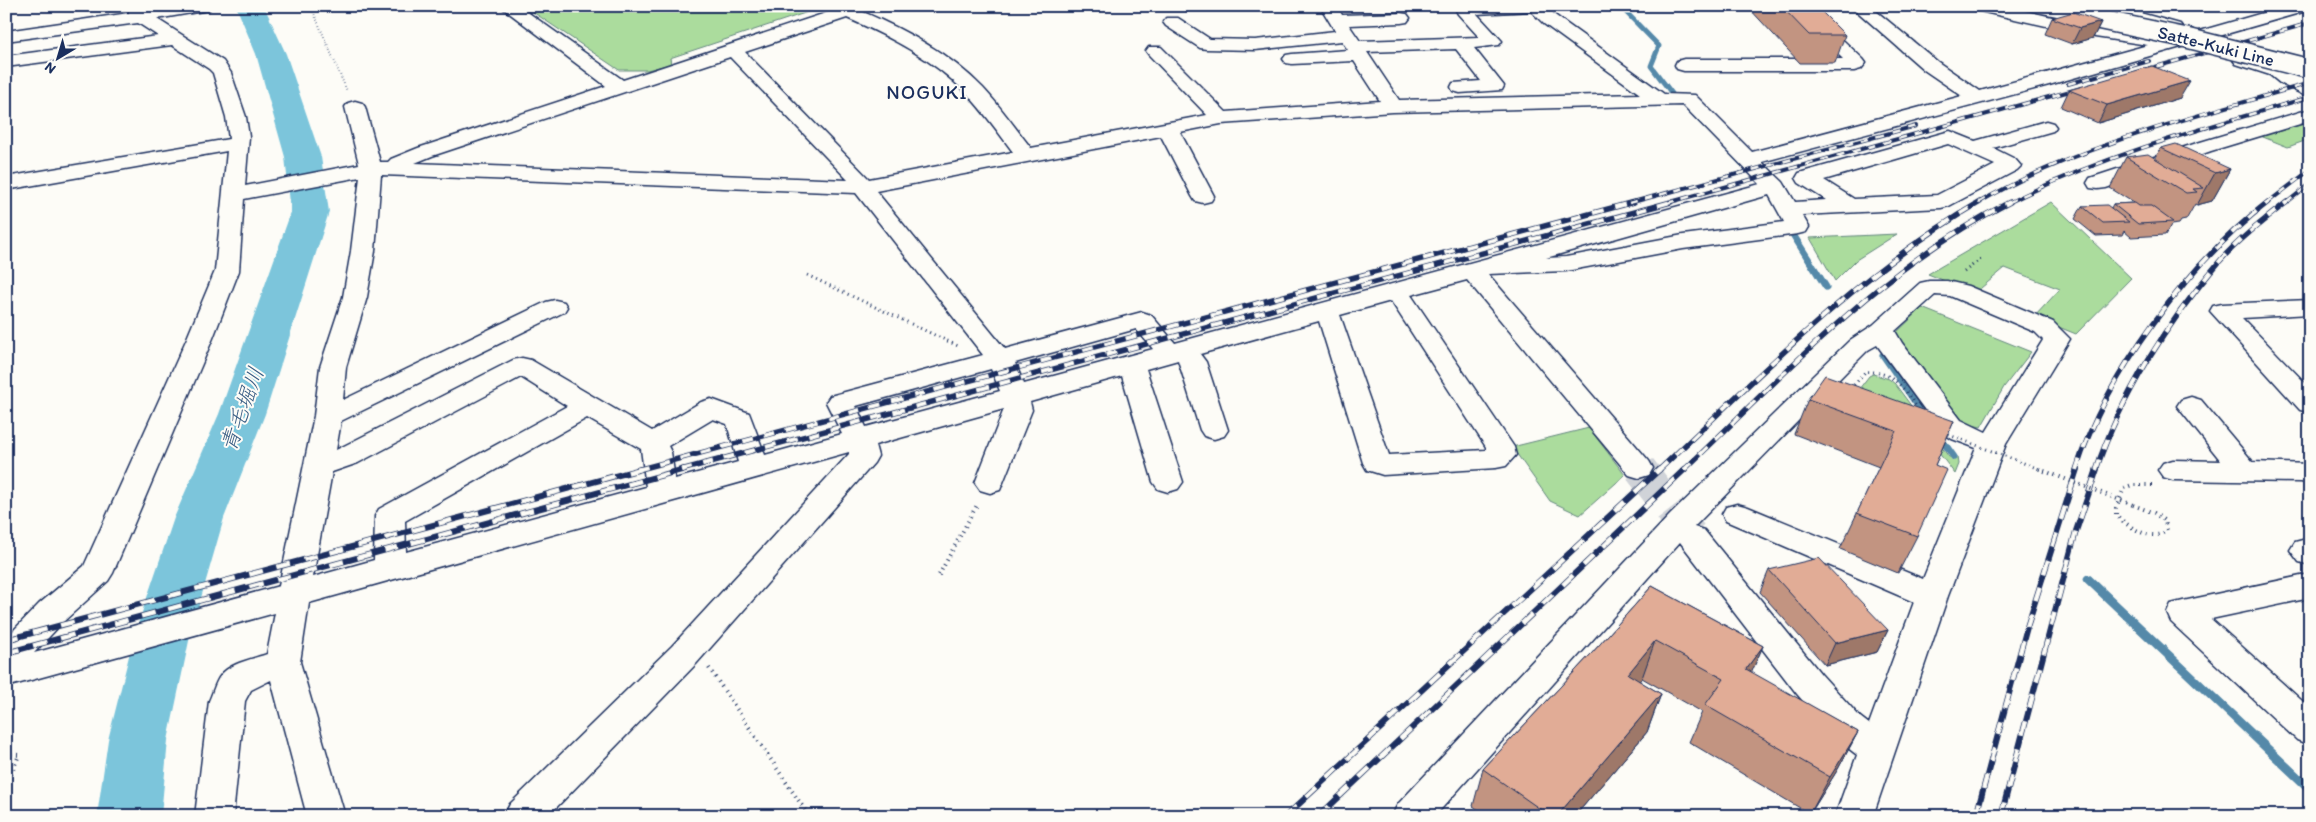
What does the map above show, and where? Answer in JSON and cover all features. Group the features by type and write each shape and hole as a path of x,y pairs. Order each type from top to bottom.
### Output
{"street":[{"path":"508,6 621,88"},
{"path":"1172,22 1206,44 1255,45 1345,33 1461,43 1493,41 1464,10 1529,6"},
{"path":"1536,6 1550,20 1659,99"},
{"path":"1684,65 1854,65 1857,63 1797,6"},
{"path":"1859,6 1931,66 1977,98"},
{"path":"1981,6 2095,32 2149,38 2270,68 2310,92"},
{"name":"Satte-Kuki Line","path":"2033,6 2094,12 2310,69"},
{"path":"2157,6 2207,35"},
{"path":"1748,159 2176,44 2307,6"},
{"path":"174,39 6,60 15,34 139,12 198,7"},
{"path":"240,193 398,163 425,152 857,9 916,44 959,76 976,92 1026,154"},
{"path":"15,671 23,642 51,612 97,573 210,315 227,271 240,193 239,143 236,117 222,73 216,65 204,56 174,39 139,12"},
{"path":"2094,12 2207,35"},
{"path":"1271,60 1345,33 1402,18"},
{"path":"1345,33 1389,98"},
{"path":"375,168 863,187 1026,154 1221,118 1495,86 1461,43"},
{"path":"734,51 852,171 972,328 1016,397 1018,410 990,483"},
{"path":"1155,51 1221,118"},
{"path":"1389,98 1688,99 1774,186 1798,227 1683,242 1566,264 1480,269"},
{"path":"326,816 283,662 285,596 320,466 333,367 355,297 375,168 354,107"},
{"path":"2098,183 2214,144 2310,115"},
{"path":"1167,127 1203,196"},
{"path":"1975,147 2046,127"},
{"path":"1787,209 1942,200 2010,166 1975,147 1950,137 1807,178 1848,205"},
{"path":"6,184 239,143"},
{"path":"15,671 755,469 1132,363 1326,312 1774,186"},
{"path":"1480,269 1503,280 1613,411"},
{"path":"1480,269 1483,283 1639,468"},
{"path":"1411,816 1681,522 1853,350 1882,330 1929,288 1936,287 1959,291 2044,327 2057,339 2056,344 1992,444 1932,596 1854,816"},
{"path":"1326,312 1331,320 1377,462 1383,465 1496,459 1502,455 1500,447 1397,292"},
{"path":"328,416 344,410 555,307"},
{"path":"2310,308 2222,310 2310,404"},
{"path":"523,816 694,644 864,456 859,440 840,402 931,378 985,351 1118,327 1142,320 1177,351 1193,362 1214,430"},
{"path":"1882,330 1890,344 1951,426 1962,433 1992,444"},
{"path":"931,378 985,351"},
{"path":"1132,363 1168,482"},
{"path":"320,466 348,456 522,366 586,406 652,443 657,452 662,494"},
{"path":"390,568 390,516 586,406"},
{"path":"2191,406 2246,472"},
{"path":"652,443 712,408 739,419 755,469"},
{"path":"2166,477 2246,472 2301,472 2310,474"},
{"path":"1737,514 1932,596"},
{"path":"1693,538 1809,684 1847,727 1877,750"},
{"path":"2310,549 2306,550 2310,554"},
{"path":"2310,586 2183,613 2310,730"},
{"path":"214,816 227,701 233,685 258,671 283,662"}],"path":[{"path":"311,6 354,107"},
{"path":"807,275 985,351"},
{"path":"1854,385 1865,372 1885,372 1899,382 1920,411"},
{"path":"1943,433 2115,498 2124,501 2133,504 2144,508 2160,517 2167,525 2167,530 2164,533 2150,535 2129,528 2122,522 2116,515 2118,500 2120,493 2124,488 2166,477"},
{"path":"938,575 990,483"},
{"path":"694,644 808,816"},
{"path":"6,754 19,755 6,787"}],"green space":[{"path":"524,6 826,6 670,58 671,64 647,70 619,70"},
{"path":"2310,120 2310,139 2288,147 2258,135"},
{"path":"2051,202 2131,278 2076,334 2034,317 2060,289 2005,268 1975,293 1928,274"},
{"path":"1897,234 1856,260 1835,281 1810,238"},
{"path":"1922,308 2031,352 2004,387 1981,427 1964,423 1895,334"},
{"path":"1873,374 1889,379 1895,384 1949,457 1958,457 1959,464 1955,474 1932,444 1849,402 1869,376"},
{"path":"1589,428 1625,475 1580,515 1550,501 1512,447"}],"building":[{"path":"1781,6 1816,6 1845,35 1809,35"},
{"path":"2073,12 2101,22 2080,28 2052,18"},
{"path":"2152,66 2190,81 2107,105 2069,90"},
{"path":"2176,144 2230,169 2215,173 2161,148"},
{"path":"2148,154 2204,188 2193,189 2197,192 2186,193 2126,157"},
{"path":"2135,203 2139,206 2151,206 2173,222 2138,224 2113,204"},
{"path":"2107,205 2129,222 2103,223 2082,206"},
{"path":"1825,375 1954,421 1935,465 1947,470 1917,536 1857,513 1896,431 1808,399"},
{"path":"1819,558 1888,630 1835,643 1769,570"},
{"path":"1652,586 1763,646 1746,669 1858,732 1830,777 1705,705 1724,679 1655,641 1628,674 1661,694 1557,816 1550,816 1483,769"}],"waterway":[{"name":"青毛堀川","path":"129,816 138,740 162,636 199,518 242,414 310,212 303,157 271,54 250,6"},
{"path":"1620,6 1659,46 1651,66 1673,95"},
{"path":"1792,233 1826,287"},
{"path":"1883,355 1925,416"},
{"path":"1939,436 1954,457"},
{"path":"2088,579 2310,789"}],"tunnel":[{"path":"1640,469 1693,538"}],"railway":[{"path":"2141,71 2310,23"},
{"path":"2068,84 2149,61"},
{"path":"1978,203 2017,182 2098,148 2182,120 2310,83"},
{"path":"1667,203 2081,88"},
{"path":"2009,202 2081,170 2156,143 2310,97"},
{"path":"1629,203 1916,126"},
{"path":"2267,203 2310,170"},
{"path":"2286,203 2310,184"},
{"path":"637,470 1634,202"},
{"path":"681,470 1671,202"},
{"path":"1659,470 1773,362 1851,293 1892,260 1980,202"},
{"path":"1684,470 1798,359 1877,289 1919,257 1963,228 2009,202"},
{"path":"2076,470 2090,433 2108,396 2129,359 2154,323 2180,288 2209,256 2238,227 2268,202"},
{"path":"2096,470 2106,442 2132,387 2164,334 2200,285 2226,254 2287,202"},
{"path":"6,640 641,469"},
{"path":"6,653 685,469"},
{"path":"1286,816 1660,469"},
{"path":"1319,816 1685,469"},
{"path":"1976,816 2027,627 2077,469"},
{"path":"2001,816 2076,531 2097,469"}],"district":[{"name":"NOGUKI","path":"927,92"}]}
